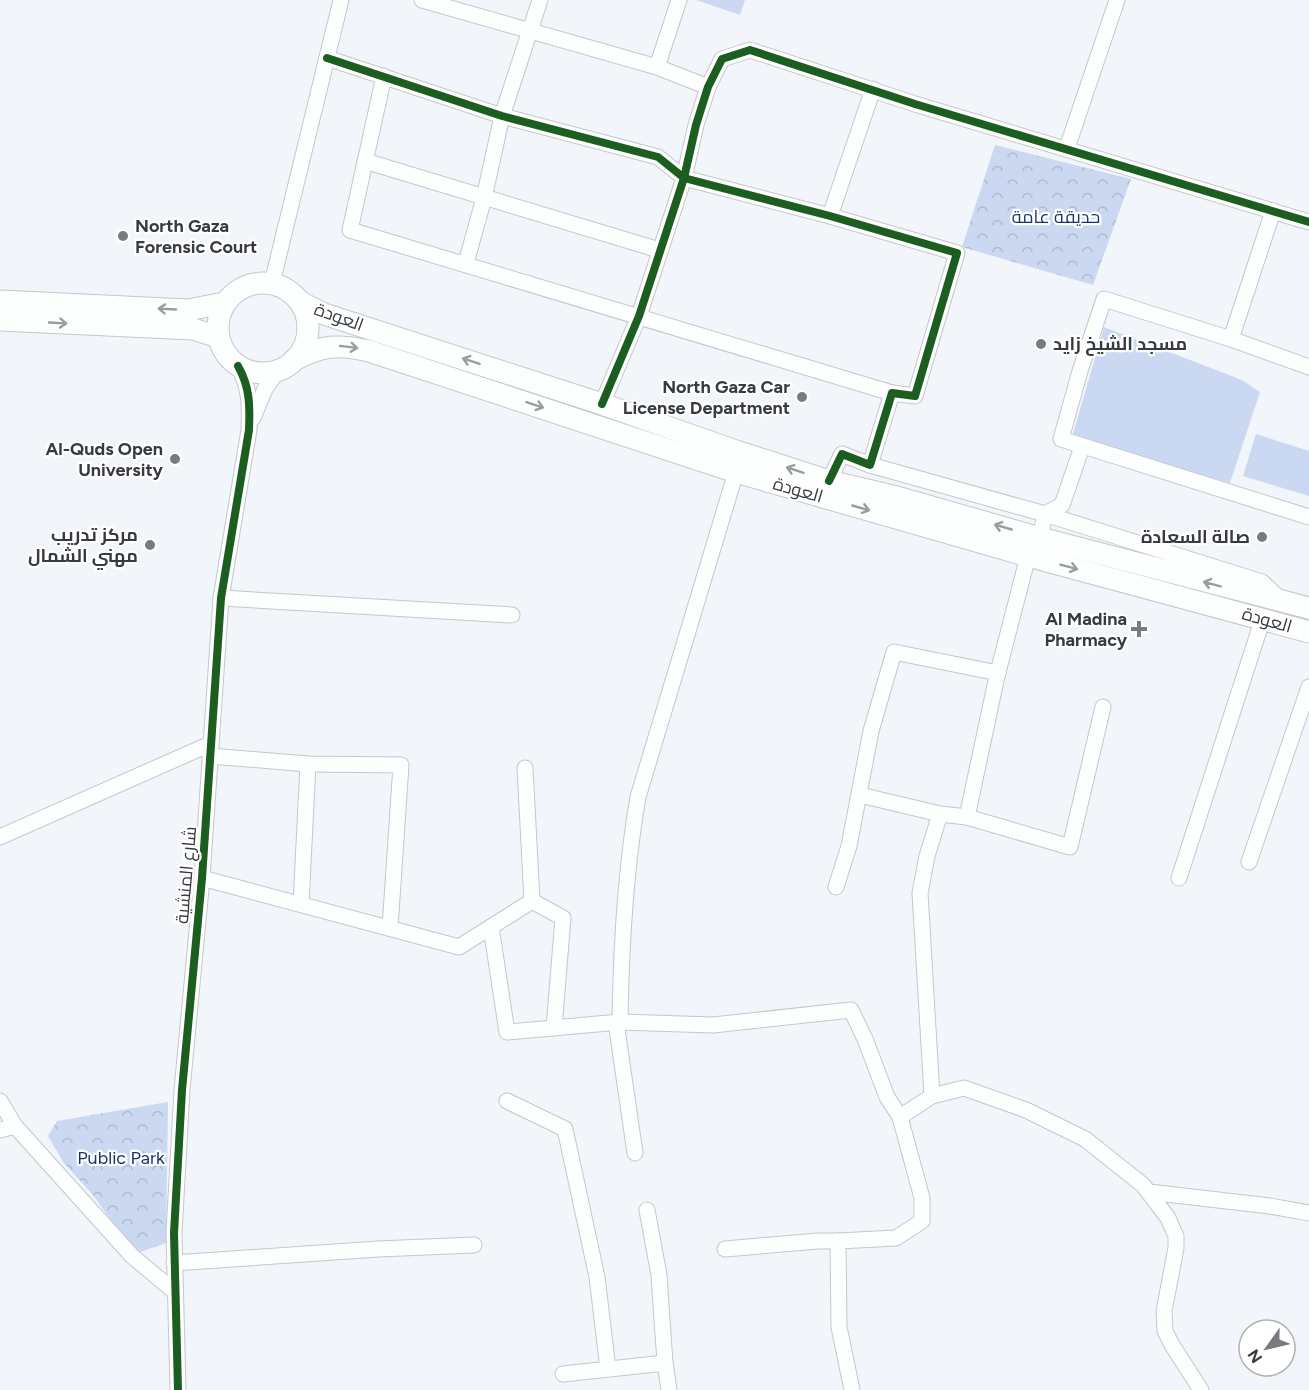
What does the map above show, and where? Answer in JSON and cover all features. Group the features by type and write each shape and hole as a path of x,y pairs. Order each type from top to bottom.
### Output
{"main road":[{"path":"249,284 272,284 286,289 300,302 306,316 307,335 300,353 286,365 258,373 238,366 225,353 218,337 218,331 224,303 235,292 249,284"},
{"path":"0,301 188,310 224,303"},
{"name":"العودة","path":"300,302 324,314 602,404 829,481 897,497 1040,538 1285,603 1309,605"},
{"path":"0,320 193,329 218,337"},
{"name":"العودة","path":"286,365 313,350 328,346 347,346 369,351 736,472 1028,556 1309,632"}],"street":[{"path":"272,284 341,0"},
{"path":"422,0 657,67 708,87"},
{"path":"466,263 484,198 502,116 540,0"},
{"path":"657,67 679,0"},
{"path":"1067,148 1117,0"},
{"path":"602,404 639,316 684,178 696,125 708,87 722,60 750,50 915,104 1309,222"},
{"path":"327,58 384,76 502,116 658,157 684,178 830,216 957,253 915,396 892,393 466,263 350,230 384,76"},
{"path":"830,216 873,89"},
{"path":"365,161 659,250"},
{"path":"1231,339 1273,211"},
{"path":"1309,367 1231,339 1104,299 1080,371 1061,440 1309,517"},
{"name":"شارع المنشية","path":"249,430 261,396 286,365"},
{"name":"شارع المنشية","path":"178,1390 174,1263 182,1090 202,878 221,598 249,430 248,389 238,366"},
{"path":"870,465 892,393"},
{"path":"1045,514 1062,505 1082,447"},
{"path":"829,481 842,454 870,465 1045,514 1262,582 1285,603"},
{"path":"635,1153 618,1022 629,849 638,797 736,472"},
{"path":"1040,538 1045,514"},
{"path":"967,817 998,673 1028,556"},
{"path":"221,598 512,615"},
{"path":"1179,878 1263,618"},
{"path":"836,887 849,846 871,731 894,652 998,673"},
{"path":"1249,862 1309,687"},
{"path":"860,795 940,814 967,817 1070,847 1103,707"},
{"path":"0,837 210,750 308,764 401,765 390,928"},
{"path":"301,904 308,764"},
{"path":"525,768 532,901"},
{"path":"932,1096 920,893 927,856 940,814"},
{"path":"202,878 459,947 532,901"},
{"path":"532,901 563,918 554,1028"},
{"path":"491,927 507,1032 618,1022 713,1025 851,1010 865,1039 887,1097 900,1117 922,1198 921,1221 896,1238 818,1241 725,1249"},
{"path":"900,1117 932,1096 964,1088 1026,1110 1085,1139 1143,1185 1172,1224 1176,1236 1176,1248 1164,1311 1166,1331 1172,1345 1201,1390"},
{"path":"0,1101 15,1126 132,1256 175,1292"},
{"path":"507,1101 565,1130 597,1277 608,1369"},
{"path":"0,1130 15,1126"},
{"path":"1149,1192 1270,1206 1309,1213"},
{"path":"647,1210 658,1275 669,1390"},
{"path":"838,1241 839,1327 852,1390"},
{"path":"174,1263 474,1245"},
{"path":"563,1374 665,1363"}],"green space":[{"path":"696,0 745,0 740,15"},
{"name":"حديقة عامة","path":"995,145 1131,179 1093,285 962,247"},
{"path":"1104,327 1242,380 1260,392 1230,483 1072,437"},
{"path":"1256,434 1309,451 1309,496 1243,476"},
{"name":"Public Park","path":"168,1102 166,1243 135,1254 93,1195 64,1163 48,1136 57,1121"}],"cycle path":[{"path":"602,404 639,316 684,178 696,125 708,87 722,59 750,50 915,104 1309,222"},
{"path":"327,58 502,116 658,157 684,178 830,216 957,253 915,396 892,393 870,465 842,454 829,481"},
{"path":"178,1390 174,1233 182,1090 202,878 221,598 249,430 248,397 245,381 238,366"}],"place":[{"name":"North Gaza Forensic Court","path":"123,236"},
{"name":"مسجد الشيخ زايد","path":"1041,344"},
{"name":"North Gaza Car License Department","path":"802,397"},
{"name":"Al-Quds Open University","path":"175,459"},
{"name":"صالة السعادة","path":"1262,537"},
{"name":"مركز تدريب مهني الشمال","path":"150,545"},
{"name":"Al Madina Pharmacy","path":"1139,629"}]}
